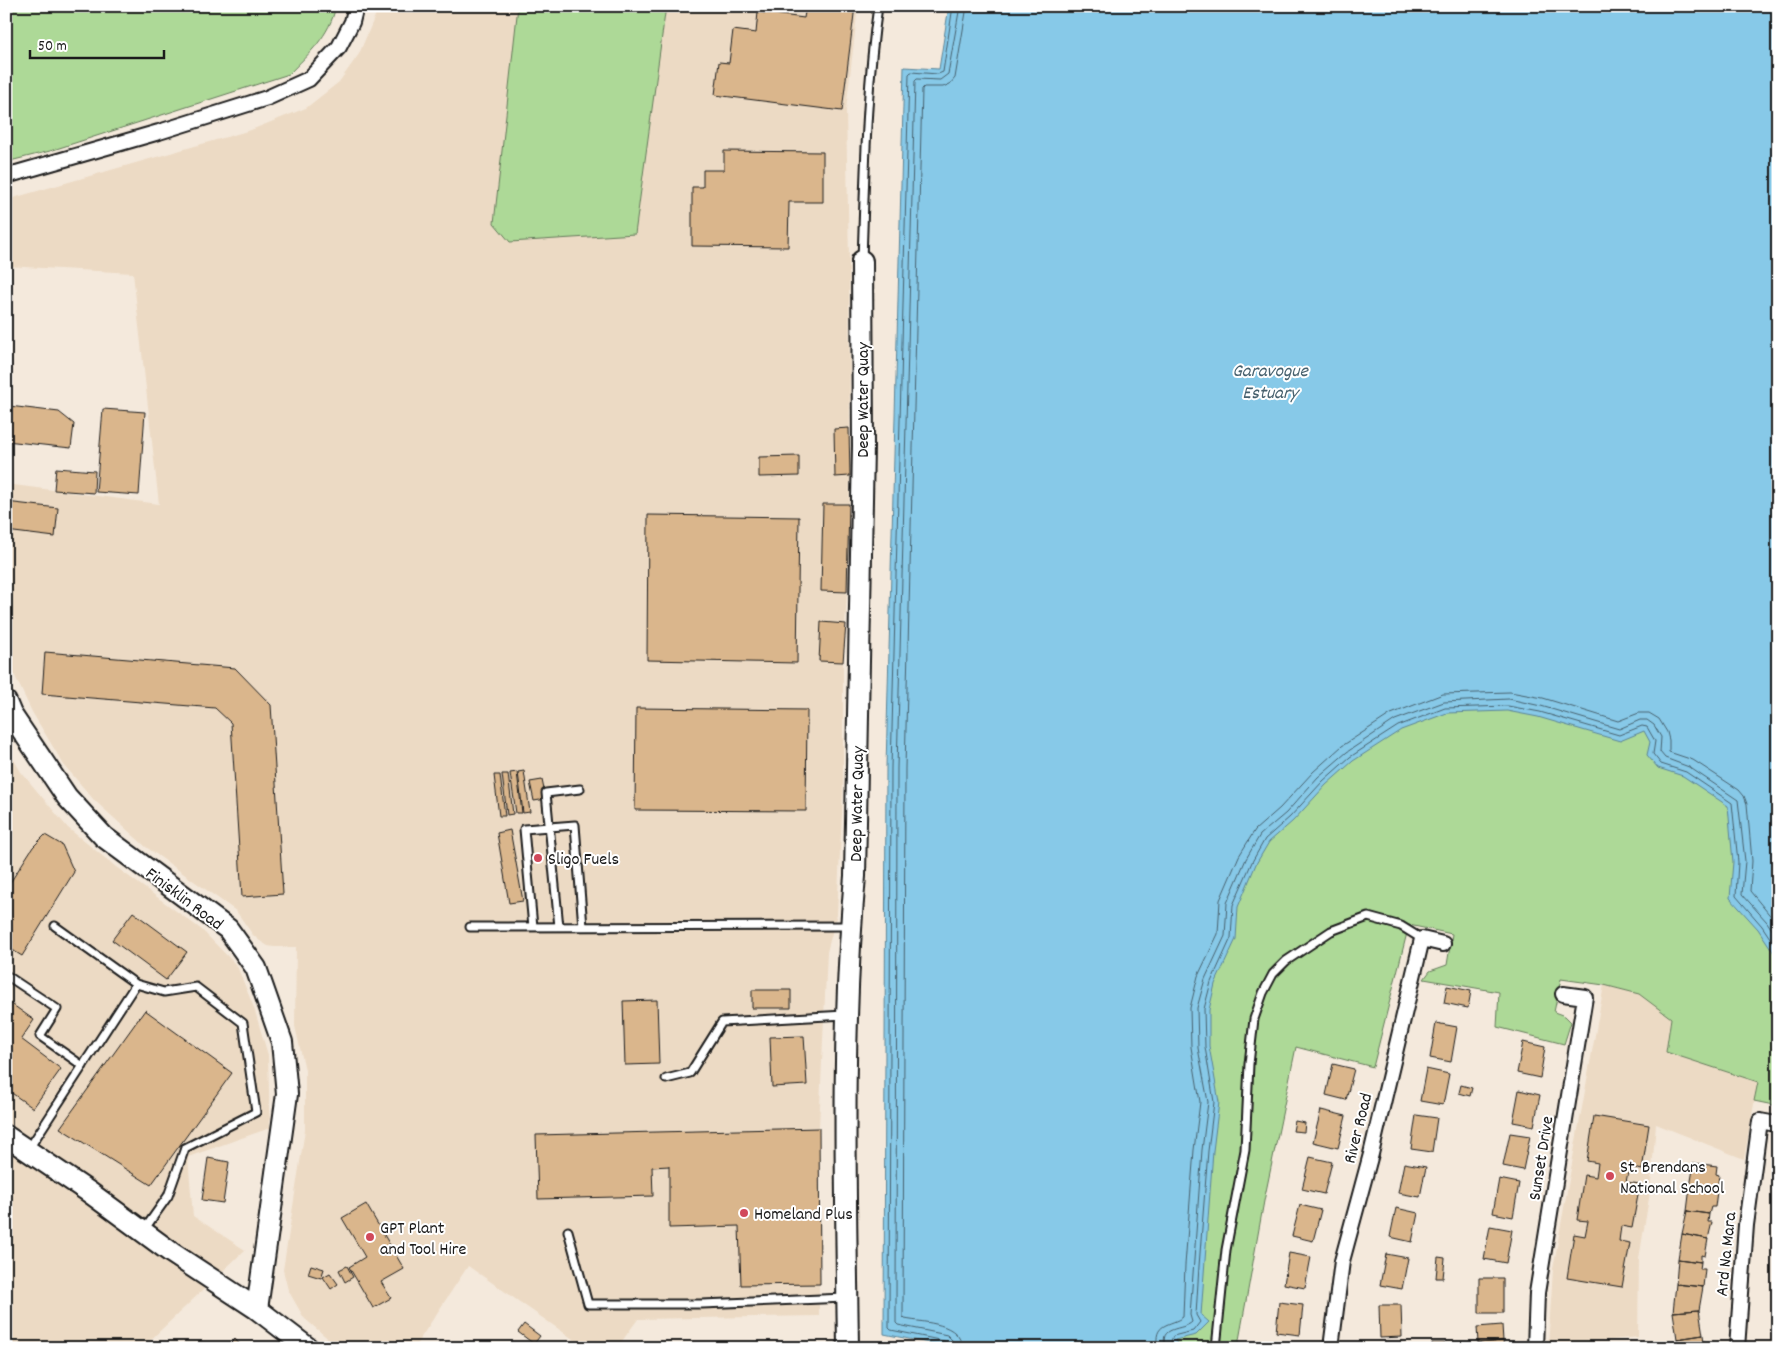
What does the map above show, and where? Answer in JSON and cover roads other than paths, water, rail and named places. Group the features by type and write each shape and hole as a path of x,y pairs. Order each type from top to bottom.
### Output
{"street":[{"path":"6,176 159,132 267,98 309,79 339,47 352,22 356,6"},
{"name":"Deep Water Quay","path":"848,1348 845,1152 850,926 854,876 863,456 862,261"},
{"name":"Finisklin Road","path":"6,702 11,714 67,797 104,837 228,929 256,968 282,1042 286,1094 257,1309"},
{"path":"1422,940 1444,944"},
{"name":"River Road","path":"1331,1348 1342,1261 1371,1154 1422,940"},
{"name":"Sunset Drive","path":"1535,1348 1537,1293 1585,997 1563,994"},
{"name":"Ard Na Mara","path":"1737,1348 1746,1225 1760,1121 1776,1124"},
{"path":"6,1136 257,1309 308,1348"}],"lane":[{"path":"862,261 873,42 878,6"},
{"path":"559,927 546,793 580,789"},
{"path":"533,927 524,829 575,825 583,927"},
{"path":"1216,1348 1226,1250 1245,1150 1249,1064 1254,1019 1263,993 1273,974 1286,962 1331,931 1368,917 1401,926 1422,940"},
{"path":"55,926 136,984 164,992 196,987 243,1023 256,1112 185,1148 168,1196 143,1231"},
{"path":"470,927 850,926"},
{"path":"6,975 57,1009 40,1036 83,1066"},
{"path":"28,1150 136,984"},
{"path":"666,1079 690,1072 722,1022 848,1015"},
{"path":"568,1231 588,1304 702,1304 847,1298"}],"water":[{"name":"Garavogue Estuary","path":"949,6 1778,6 1778,959 1758,929 1730,898 1733,862 1728,806 1683,776 1658,768 1647,755 1650,742 1644,731 1620,741 1538,717 1507,711 1447,713 1401,730 1353,761 1326,785 1293,821 1269,842 1256,864 1238,907 1236,939 1215,984 1209,1010 1209,1046 1219,1102 1213,1151 1201,1315 1209,1322 1196,1335 1175,1340 1179,1348 954,1348 884,1334 886,767 904,67 939,69"}],"place":[{"name":"Sligo Fuels","path":"538,858"},
{"name":"St. Brendans National School","path":"1610,1176"},
{"name":"Homeland Plus","path":"744,1213"},
{"name":"GPT Plant and Tool Hire","path":"370,1237"}]}
